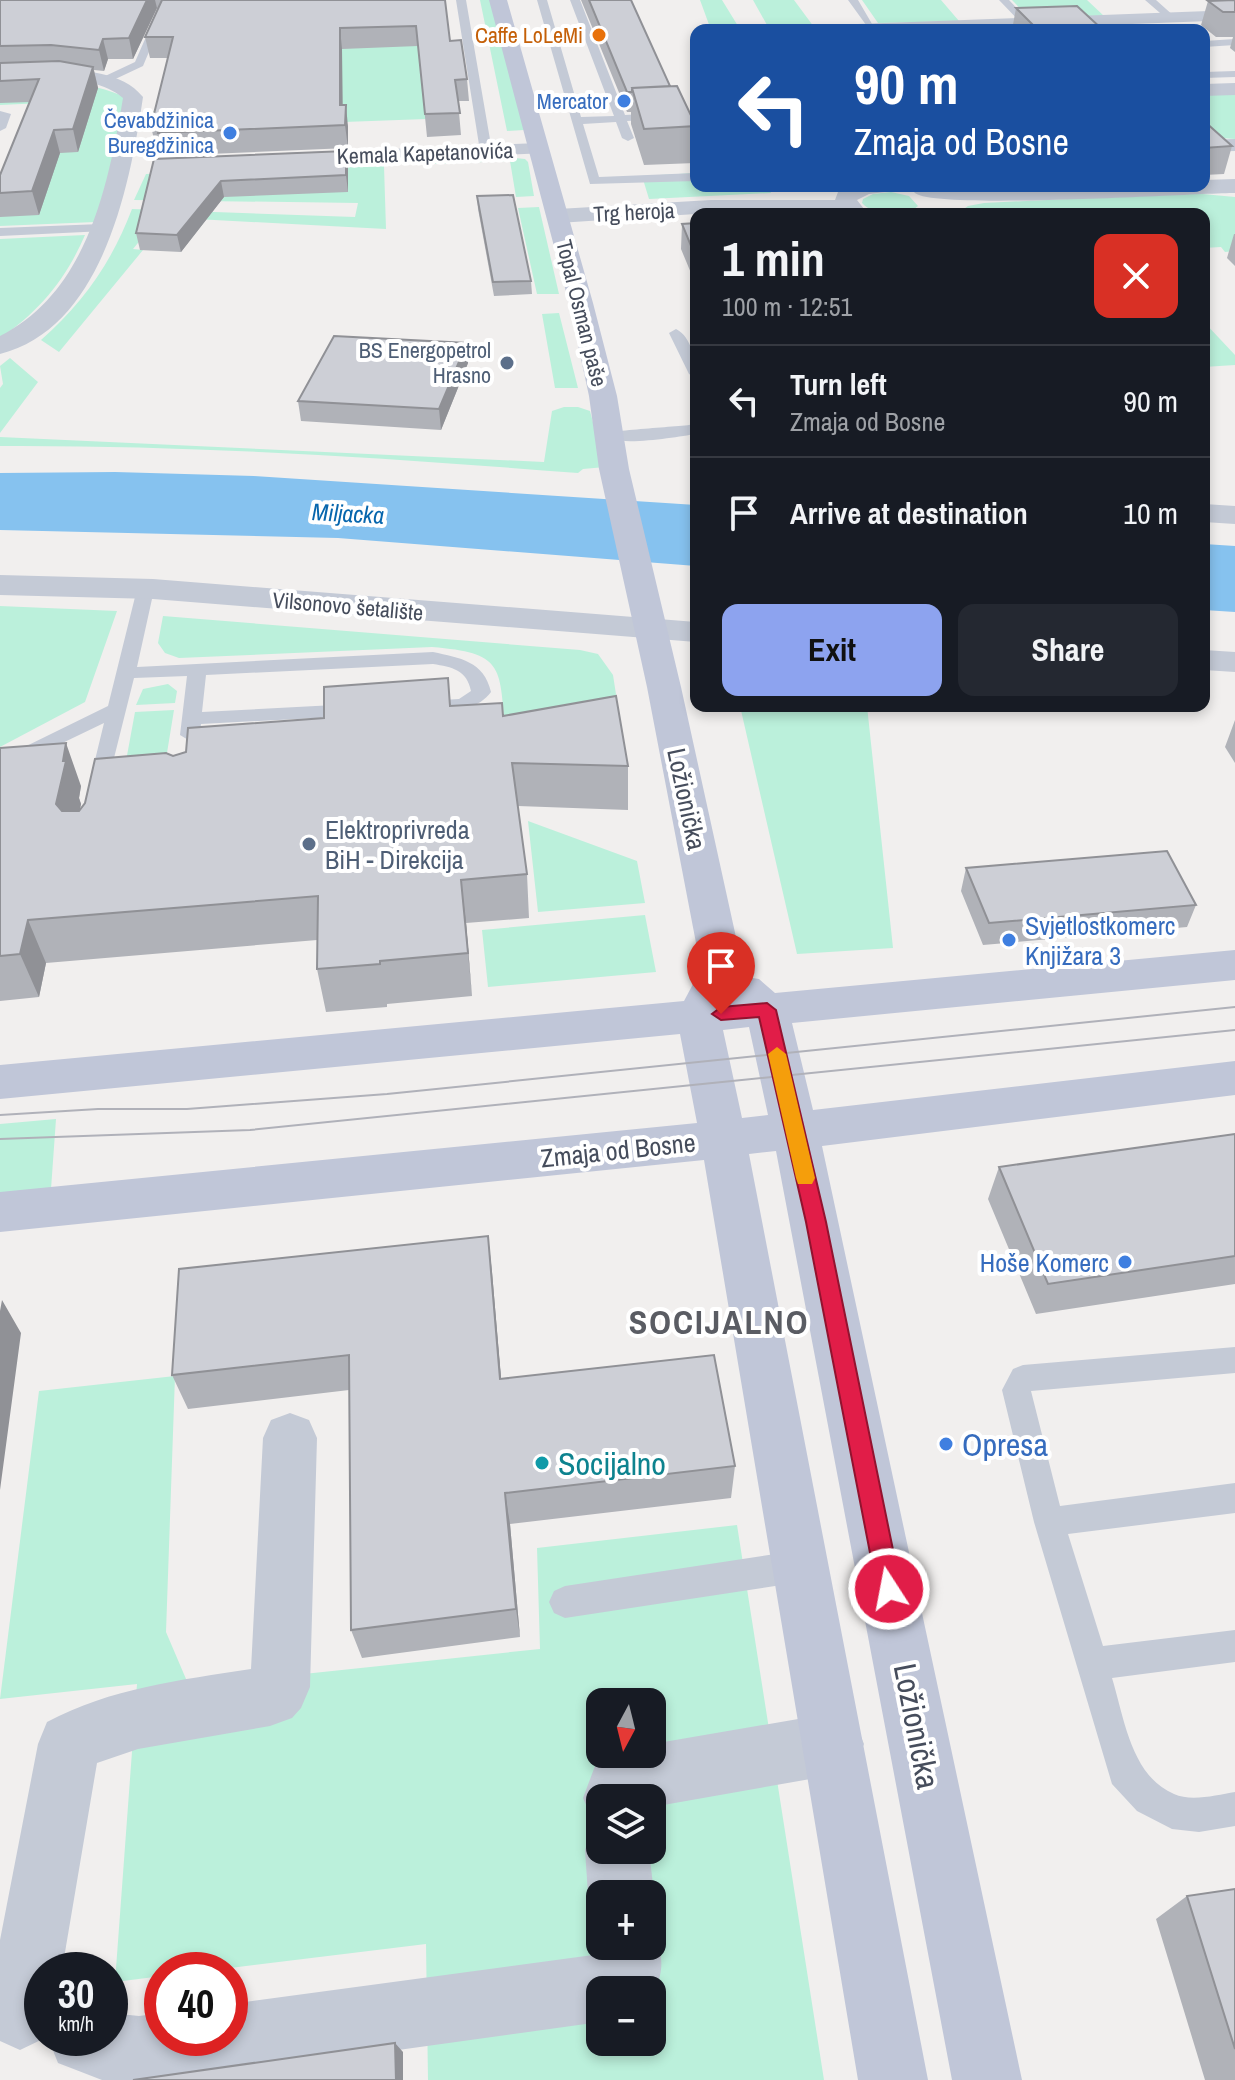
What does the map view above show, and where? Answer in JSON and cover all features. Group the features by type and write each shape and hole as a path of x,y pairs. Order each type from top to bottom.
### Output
{"street":[{"name":"Topal Osman paše","path":"498,0 600,383 649,629"},
{"path":"964,24 1235,15"},
{"path":"0,76 105,80 124,88 133,97 120,167 87,267 44,322 0,346"},
{"path":"1210,90 1235,89"},
{"path":"1210,146 1235,145"},
{"name":"Kemala Kapetanovića","path":"258,160 539,149"},
{"path":"120,167 146,166"},
{"path":"1210,186 1235,186"},
{"path":"907,192 933,203 973,196 1048,192"},
{"name":"Trg heroja","path":"694,208 858,194"},
{"name":"Trg heroja","path":"558,216 690,208"},
{"path":"1210,513 1235,515"},
{"name":"Vilsonovo šetalište","path":"0,585 153,589 690,632"},
{"name":"Ložionička","path":"649,629 664,687 722,969"},
{"path":"1210,660 1235,662"},
{"path":"0,1082 1235,965"},
{"path":"767,1010 722,969 698,1015 893,2080"},
{"name":"Ložionička","path":"767,1010 816,1222 987,2080"},
{"name":"Zmaja od Bosne","path":"0,1212 723,1139 1235,1078"},
{"path":"21,2018 69,1744 86,1732 270,1696 280,1687 290,1438"},
{"path":"625,1784 634,1779 833,1744"},
{"path":"128,2050 622,1985 629,1972 628,1960"}],"lane":[{"path":"461,0 486,151"},
{"path":"542,0 569,72 577,121 594,181 690,177"},
{"path":"575,0 628,138"},
{"path":"853,0 870,24"},
{"path":"1004,0 1025,22"},
{"path":"1150,0 1170,17"},
{"path":"105,80 139,64 161,13"},
{"path":"1210,44 1235,42"},
{"path":"1210,64 1235,63"},
{"path":"588,72 600,71"},
{"path":"1210,75 1235,74"},
{"path":"0,114 6,114 0,128"},
{"path":"577,121 690,114"},
{"path":"0,232 101,228"},
{"path":"676,333 690,362"},
{"path":"609,435 653,435 690,430"},
{"path":"92,816 144,597 153,589"},
{"path":"124,673 433,658 464,664 479,682 481,692 465,704 404,707"},
{"path":"187,762 197,670"},
{"path":"191,719 374,709"},
{"path":"0,767 115,710"},
{"path":"1235,1360 1023,1378 1016,1390 1049,1522 1124,1772 1145,1796 1173,1813 1196,1816 1235,1809"},
{"path":"1049,1522 1235,1498"},
{"path":"565,1602 801,1566"},
{"path":"1092,1664 1235,1646"}],"green space":[{"path":"442,0 454,118 147,129 196,1"},
{"path":"480,0 497,0 524,130 507,131"},
{"path":"700,0 722,0 737,24 709,24"},
{"path":"753,0 794,0 812,24 766,24"},
{"path":"862,0 941,0 959,21 878,23"},
{"path":"1012,0 1087,0 1104,16 1030,19"},
{"path":"0,80 81,84 130,99 95,222 0,226 0,215 43,103 0,105"},
{"path":"1235,94 1235,139 1222,138 1210,130 1210,95"},
{"path":"505,157 528,162 534,196 516,197 510,161 432,164 432,160"},
{"path":"384,166 386,229 159,217 133,249 143,250 59,352 41,340 95,280 115,247 132,209 355,217 358,203 134,200 146,174"},
{"path":"690,173 690,192 771,193 649,199 642,176"},
{"path":"891,192 909,196 918,206 868,208 862,203 863,199 873,194"},
{"path":"1192,193 1235,197 1235,251 1210,248 1210,208 965,208 984,203"},
{"path":"539,207 559,294 537,294 518,208"},
{"path":"85,235 50,293 27,317 0,338 0,239"},
{"path":"559,313 578,388 555,388 542,314"},
{"path":"1210,328 1235,355 1235,365 1210,367"},
{"path":"10,358 38,382 0,433 0,388 3,384 0,366"},
{"path":"564,407 590,411 605,467 583,469 578,473 289,454 0,446 0,437 544,462 552,411"},
{"path":"0,606 117,611 85,702 0,747"},
{"path":"163,616 580,650 598,654 613,675 620,720 505,730 501,690 493,666 473,653 455,650 432,647 179,658 165,653 158,643"},
{"path":"168,684 177,691 175,703 136,705 143,689"},
{"path":"174,710 166,759 126,761 135,712"},
{"path":"741,712 868,712 893,948 797,954"},
{"path":"528,821 637,861 645,903 538,912"},
{"path":"645,915 656,972 488,987 482,930"},
{"path":"56,1119 51,1189 0,1194 0,1124"},
{"path":"175,1376 166,1632 189,1686 540,1649 537,1548 737,1525 824,2080 428,2080 426,1944 248,1966 248,1952 144,1952 144,1978 128,1980 128,1952 117,1952 137,1684 0,1699 39,1391"}],"water":[{"name":"Miljacka","path":"0,473 254,476 690,505 690,566 338,538 0,530"},
{"path":"1210,544 1235,546 1235,612 1210,610"}],"building":[{"path":"0,0 147,0 129,38 103,39 99,50 51,45 0,46"},
{"path":"162,0 445,0 450,41 461,40 467,79 455,80 460,113 425,114 416,26 340,28 340,105 346,105 345,125 158,133 159,126 151,126 173,37 145,37"},
{"path":"589,0 631,0 670,86 632,88 632,92 627,92"},
{"path":"1235,0 1235,12 1223,12 1208,1"},
{"path":"1077,6 1096,24 1032,24 1016,8"},
{"path":"59,61 93,67 73,129 54,130 32,191 0,193 0,175 39,79 0,81 0,63"},
{"path":"677,86 690,113 690,126 644,129 632,88"},
{"path":"1210,126 1232,146 1210,148"},
{"path":"346,151 346,175 221,181 177,235 136,233 154,159"},
{"path":"513,195 531,281 493,282 477,196"},
{"path":"690,223 690,243 682,224"},
{"path":"334,336 467,343 439,409 298,401"},
{"name":"Elektroprivreda BiH - Direkcija","path":"448,678 450,706 502,703 503,716 616,696 628,766 512,763 527,874 461,880 468,953 317,969 318,896 28,920 20,954 0,956 0,748 66,743 63,761 66,761 56,804 62,811 79,811 85,803 95,759 166,753 173,756 186,752 188,728 324,718 324,687"},
{"path":"1167,851 1196,905 989,923 966,868"},
{"name":"Hoše Komerc","path":"1235,1134 1235,1256 1048,1284 999,1167"},
{"name":"Socijalno","path":"488,1236 500,1379 714,1355 735,1466 505,1493 516,1609 351,1630 349,1355 172,1375 179,1269"},
{"path":"1235,1889 1235,2049 1187,1896"},
{"path":"395,2043 396,2080 133,2080"}],"tram line":[{"path":"0,1115 98,1109 187,1109 387,1094 1235,1007"},
{"path":"0,1139 250,1130 1235,1030"}],"slow traffic":[{"path":"777,1054 805,1178"}],"place":[{"name":"Caffe LoLeMi","path":"599,35"},
{"name":"Mercator","path":"624,101"},
{"name":"Čevabdžinica Buregdžinica","path":"230,133"},
{"name":"BS Energopetrol Hrasno","path":"507,363"},
{"name":"Elektroprivreda BiH - Direkcija","path":"309,844"},
{"name":"Svjetlostkomerc Knjižara 3","path":"1009,940"},
{"name":"Hoše Komerc","path":"1125,1262"},
{"name":"Opresa","path":"946,1444"},
{"name":"Socijalno","path":"542,1463"}],"district":[{"name":"SOCIJALNO","path":"719,1322"}],"route":[{"path":"721,1014 767,1010 816,1222 889,1589"}]}
